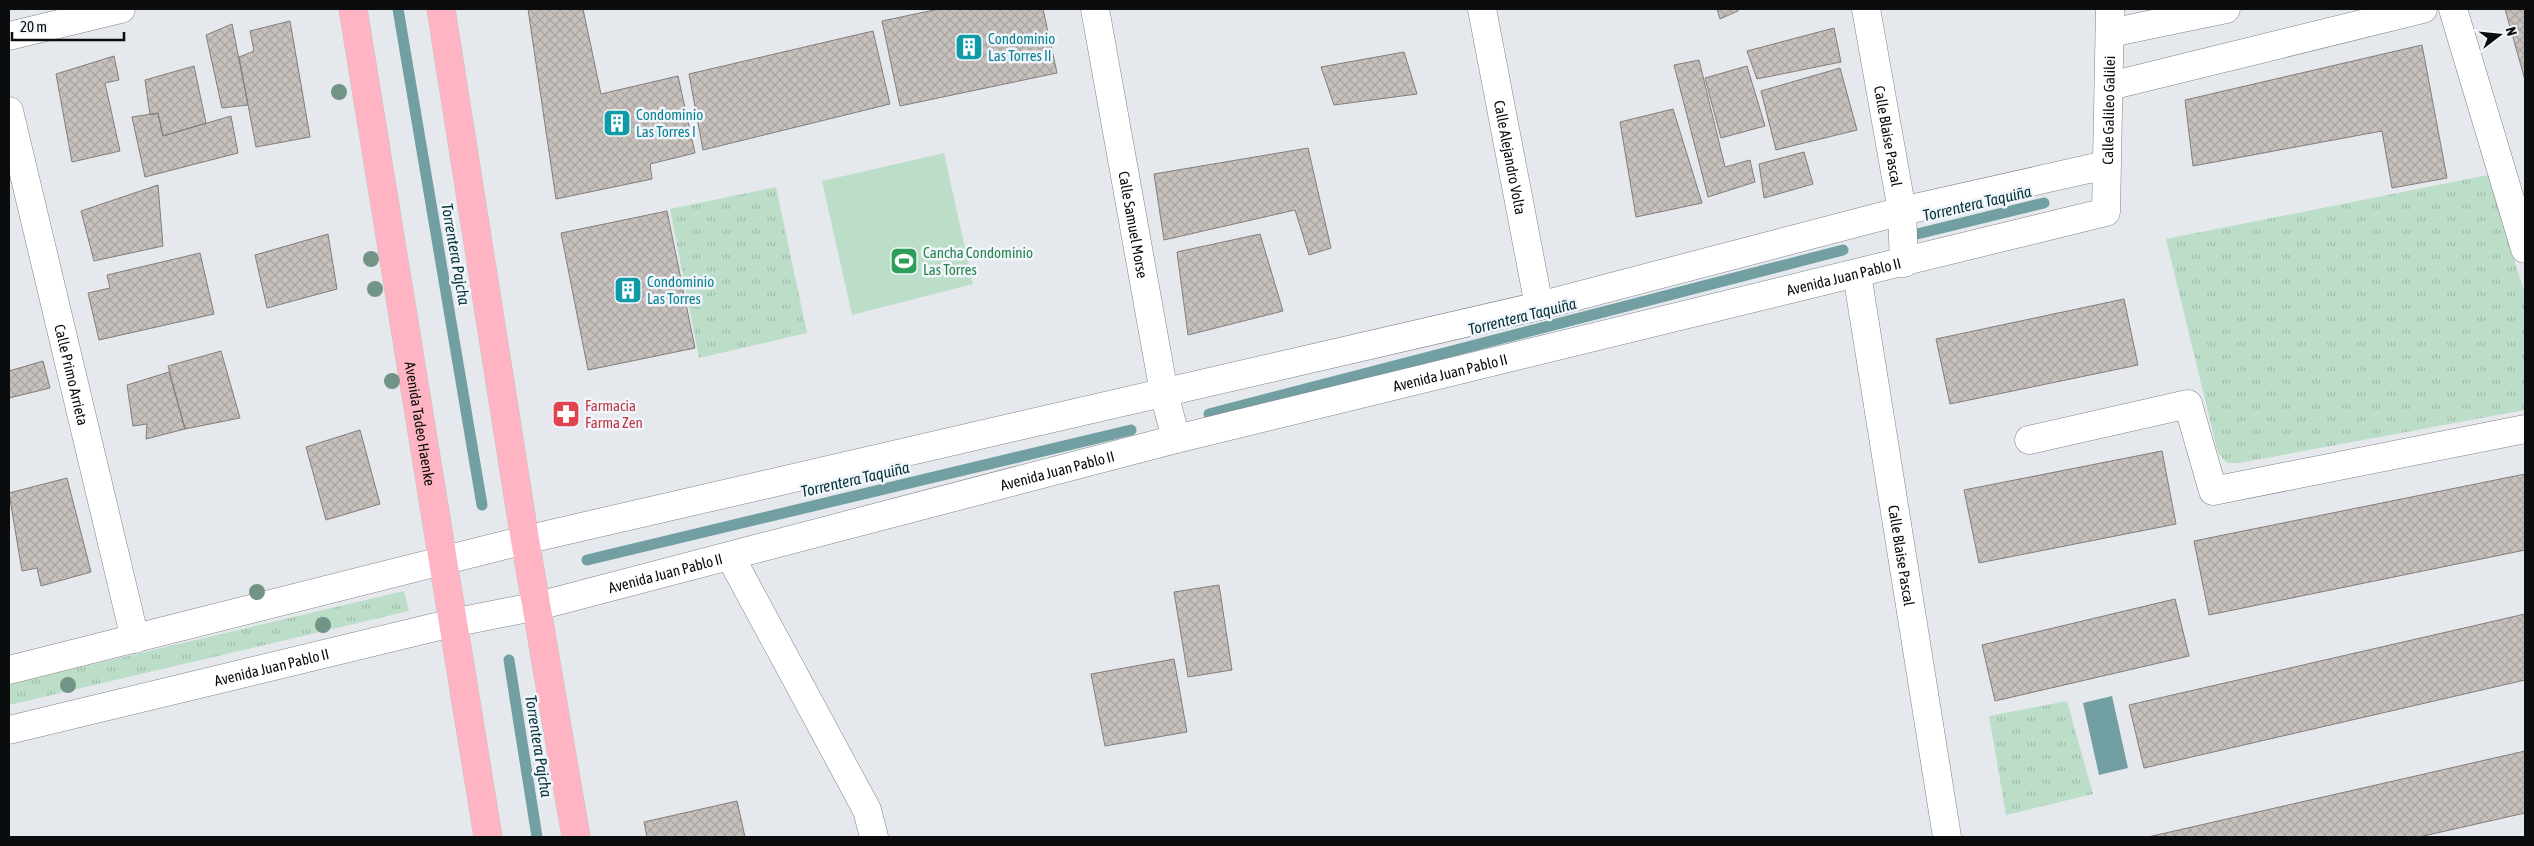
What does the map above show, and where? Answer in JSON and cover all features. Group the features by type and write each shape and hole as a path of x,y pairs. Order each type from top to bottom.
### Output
{"main road":[{"name":"Avenida Tadeo Haenke","path":"353,9 488,837"},
{"path":"441,9 525,540 538,606 576,837"}],"street":[{"path":"9,36 121,9"},
{"name":"Calle Samuel Morse","path":"1095,9 1164,393 1176,440"},
{"name":"Calle Alejandro Volta","path":"1482,9 1539,306"},
{"name":"Calle Blaise Pascal","path":"1866,9 1902,212 1904,263"},
{"path":"2110,21 2226,9"},
{"path":"2110,86 2423,9"},
{"path":"2453,9 2525,249"},
{"name":"Calle Galileo Galilei","path":"2106,212 2110,21"},
{"name":"Calle Primo Arrieta","path":"9,110 135,639"},
{"path":"9,670 444,562 525,540 1539,306 1902,212 2106,165"},
{"name":"Avenida Juan Pablo II","path":"9,730 452,623 538,606 1176,440 2106,212"},
{"name":"Calle Blaise Pascal","path":"1857,274 1947,837"},
{"path":"2029,440 2188,404 2212,491 2525,428"},
{"path":"730,556 868,810 874,837"}],"green space":[{"path":"944,153 973,284 852,315 822,181"},
{"path":"2488,175 2525,294 2525,410 2239,463 2227,463 2218,453 2166,239"},
{"path":"776,187 807,333 699,358 670,209"},
{"path":"404,591 409,611 9,705 9,684"},
{"path":"2067,701 2093,794 2006,815 1989,716"}],"water":[{"path":"2112,696 2128,768 2099,775 2083,703"}],"building":[{"name":"Condominio Las Torres I","path":"528,9 583,9 601,94 678,76 695,153 650,164 652,179 556,199"},
{"name":"Condominio Las Torres II","path":"939,9 1043,9 1057,73 900,106 882,21"},
{"path":"1717,9 1738,9 1738,11 1720,19"},
{"path":"2505,9 2525,9 2525,80"},
{"path":"290,21 310,137 256,147 239,57 254,51 250,31"},
{"path":"232,24 248,105 222,108 206,35"},
{"path":"1834,28 1841,62 1757,79 1747,51"},
{"path":"873,31 890,104 703,150 689,74"},
{"path":"2422,45 2447,178 2392,188 2382,131 2193,166 2185,100"},
{"path":"1404,52 1417,94 1334,105 1321,67"},
{"path":"114,56 119,80 105,83 120,151 72,162 56,74"},
{"path":"1699,60 1725,167 1750,160 1755,182 1708,197 1674,65"},
{"path":"194,66 206,123 163,136 158,113 150,115 145,80"},
{"path":"1747,66 1765,126 1721,138 1705,78"},
{"path":"1840,68 1857,130 1776,150 1761,91"},
{"path":"1673,109 1702,203 1636,217 1620,122"},
{"path":"158,113 163,136 231,116 238,153 145,177 132,117"},
{"path":"1308,148 1331,248 1309,255 1295,210 1164,240 1154,174"},
{"path":"1804,152 1813,184 1764,198 1759,164"},
{"path":"158,185 163,246 94,261 81,211"},
{"name":"Condominio Las Torres","path":"667,211 695,348 588,370 561,233"},
{"path":"328,234 337,289 267,308 255,255"},
{"path":"1260,234 1283,311 1188,335 1177,252"},
{"path":"200,253 214,314 99,340 88,293 110,288 107,275"},
{"path":"2124,299 2138,365 1950,404 1936,339"},
{"path":"221,351 240,418 185,429 168,366"},
{"path":"43,361 50,388 9,398 9,371"},
{"path":"169,372 185,429 146,439 147,424 133,426 127,385"},
{"path":"360,430 380,504 326,520 306,447"},
{"path":"2162,451 2176,524 1979,563 1964,490"},
{"path":"2525,474 2525,550 2209,615 2194,541"},
{"path":"67,478 91,572 41,586 37,568 22,571 9,493"},
{"path":"1219,585 1232,670 1188,677 1174,592"},
{"path":"2175,599 2189,656 1995,701 1982,645"},
{"path":"2525,614 2525,680 2144,768 2129,705"},
{"path":"1174,659 1187,732 1105,746 1091,674"},
{"path":"2525,751 2525,813 2419,837 2148,837"},
{"path":"737,801 745,837 647,837 644,822"}],"waterway":[{"name":"Torrentera Pajcha","path":"398,9 482,505"},
{"name":"Torrentera Taquiña","path":"1917,234 2044,203"},
{"name":"Torrentera Taquiña","path":"1209,414 1843,250"},
{"name":"Torrentera Taquiña","path":"587,560 1131,430"},
{"name":"Torrentera Pajcha","path":"509,660 537,837"}],"place":[{"name":"Condominio Las Torres II","path":"969,47"},
{"name":"Condominio Las Torres I","path":"617,123"},
{"name":"Cancha Condominio Las Torres","path":"904,261"},
{"name":"Condominio Las Torres","path":"628,290"},
{"name":"Farmacia Farma Zen","path":"566,414"}]}
